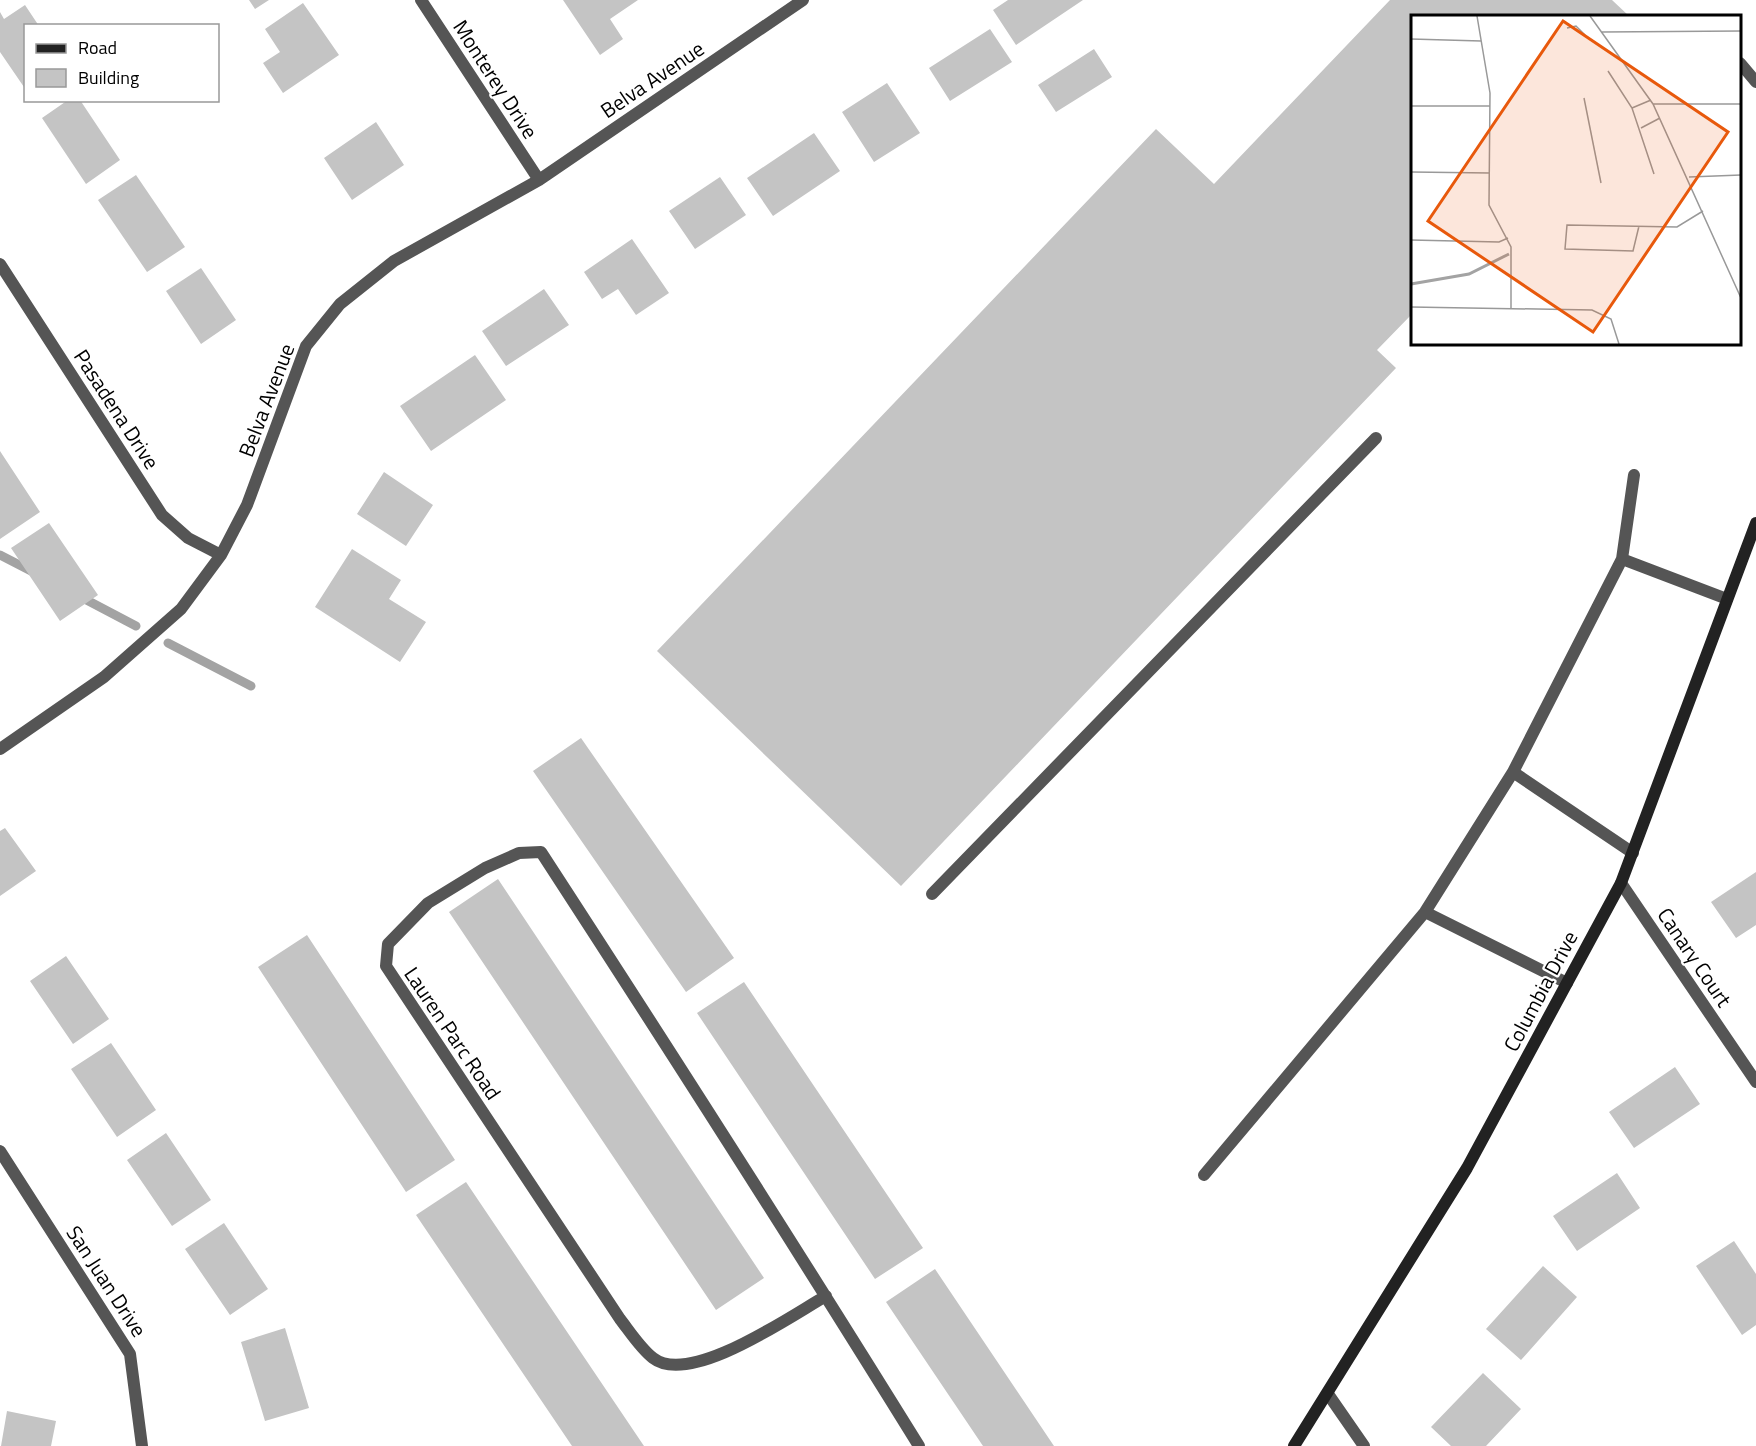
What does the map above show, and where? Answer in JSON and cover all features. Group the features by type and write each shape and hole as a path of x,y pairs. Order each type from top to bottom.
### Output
{"main road":[{"name":"Columbia Drive","path":"1294,1446 1467,1168 1621,883 1756,523"}],"street":[{"name":"Monterey Drive","path":"421,0 538,180"},
{"name":"Belva Avenue","path":"0,749 104,677 181,609 221,555 247,505 306,346 340,304 394,261 538,180 803,0"},
{"path":"1741,64 1756,82"},
{"name":"Pasadena Drive","path":"0,264 162,515 189,538 221,555"},
{"path":"932,894 1376,438"},
{"path":"1204,1175 1425,912 1513,772 1622,559 1634,476"},
{"path":"1622,559 1727,599"},
{"path":"1513,772 1633,853"},
{"name":"Lauren Parc Road","path":"826,1296 722,1356 681,1365 654,1360 620,1319 386,966 388,944 428,903 485,868 519,854 541,852 751,1176 826,1296 919,1446"},
{"name":"Canary Court","path":"1621,883 1756,1082"},
{"path":"1425,912 1567,983"},
{"name":"San Juan Drive","path":"0,1151 130,1354 142,1446"},
{"path":"1328,1394 1364,1446"}],"building":[{"path":"249,0 269,0 255,9"},
{"path":"563,0 638,0 610,19 623,39 600,55"},
{"path":"1008,0 1083,0 1016,45 993,10"},
{"path":"1390,0 1612,0 1628,15 1411,15 1411,315 1377,350 1396,368 901,886 657,651 1156,129 1214,184"},
{"path":"303,3 339,55 283,93 263,63 280,52 265,29"},
{"path":"25,5 38,24 24,24 24,87 0,52 0,12 4,19"},
{"path":"990,29 1012,62 950,101 929,68"},
{"path":"1094,49 1112,77 1056,112 1038,85"},
{"path":"887,83 920,133 874,162 842,112"},
{"path":"65,102 81,102 120,160 86,184 42,118"},
{"path":"376,122 404,165 352,200 324,158"},
{"path":"814,133 840,171 773,216 747,178"},
{"path":"136,175 185,247 147,272 98,200"},
{"path":"720,177 746,215 695,249 669,211"},
{"path":"632,239 669,293 636,315 618,289 602,299 584,272"},
{"path":"201,268 236,320 201,344 166,291"},
{"path":"544,289 569,325 506,366 482,331"},
{"path":"475,355 506,400 431,451 400,406"},
{"path":"0,451 40,512 0,539"},
{"path":"384,472 433,505 406,546 357,514"},
{"path":"49,523 98,595 60,621 11,548"},
{"path":"352,549 401,580 389,599 426,622 400,662 315,607"},
{"path":"581,738 734,958 686,992 533,771"},
{"path":"5,828 36,871 0,896 0,831"},
{"path":"1756,872 1756,925 1736,938 1711,902"},
{"path":"498,879 764,1278 716,1310 449,912"},
{"path":"307,935 455,1160 406,1192 258,967"},
{"path":"66,956 109,1019 73,1044 30,981"},
{"path":"744,982 923,1248 875,1279 697,1013"},
{"path":"111,1043 156,1110 117,1137 71,1069"},
{"path":"1675,1067 1700,1104 1634,1148 1609,1112"},
{"path":"166,1133 211,1200 172,1226 127,1160"},
{"path":"1617,1173 1640,1208 1577,1251 1553,1216"},
{"path":"466,1182 644,1446 572,1446 416,1215"},
{"path":"224,1223 268,1289 230,1315 185,1249"},
{"path":"1734,1241 1756,1274 1756,1325 1742,1335 1696,1266"},
{"path":"1543,1266 1577,1297 1521,1360 1486,1329"},
{"path":"935,1269 1054,1446 983,1446 886,1302"},
{"path":"285,1328 309,1408 265,1421 241,1342"},
{"path":"1483,1373 1521,1409 1486,1446 1451,1446 1431,1427"},
{"path":"7,1411 56,1421 51,1446 1,1446"}],"waterway":[{"path":"0,555 35,573"},
{"path":"79,596 136,626"},
{"path":"168,643 251,686"}]}
